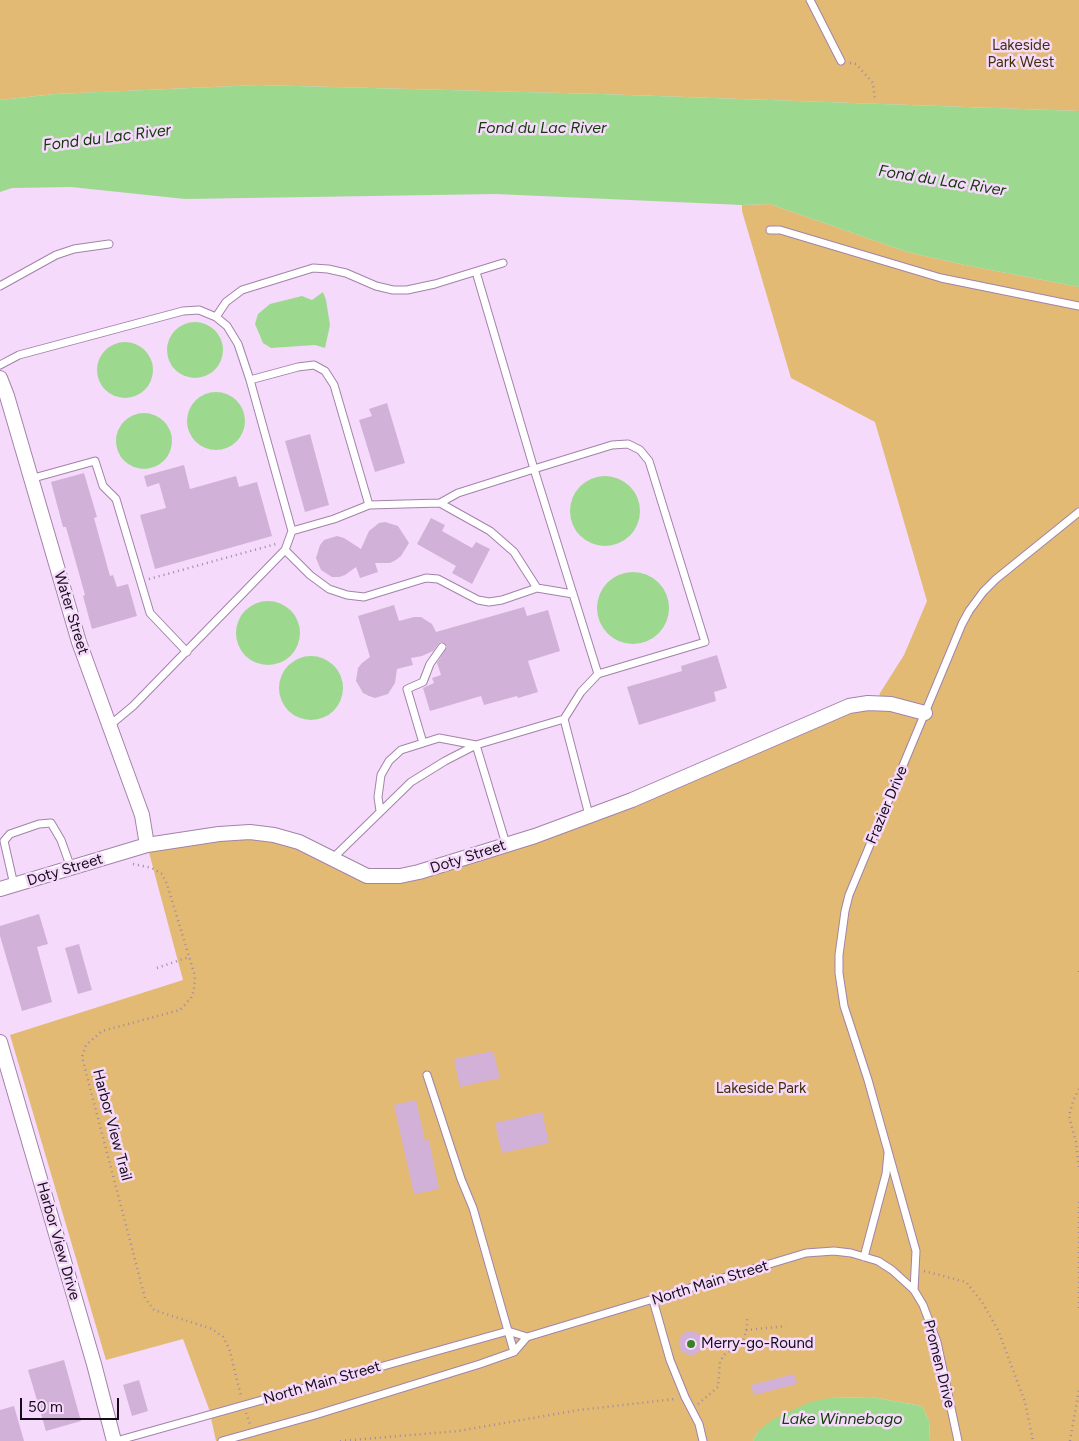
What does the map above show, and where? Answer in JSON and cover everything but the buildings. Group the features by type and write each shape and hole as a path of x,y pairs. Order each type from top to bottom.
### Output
{"street":[{"name":"Water Street","path":"0,378 79,642 142,815 147,845"},
{"name":"Doty Street","path":"0,889 147,845 219,834 250,832 274,835 299,842 367,876 400,876 419,872 506,844 589,815 675,782 849,706 868,703 891,704 925,713"},
{"name":"Harbor View Drive","path":"0,1042 115,1441"}],"lane":[{"path":"810,0 841,61"},
{"path":"770,230 780,230 941,278 1079,306"},
{"path":"0,286 56,255 74,249 109,244"},
{"path":"216,316 226,302 242,290 313,268 328,268 346,273 376,286 393,290 407,290 504,263"},
{"path":"476,272 534,469 598,674"},
{"path":"0,365 19,355 183,310 199,310 216,316 227,326 238,344 250,380 292,531 285,550 187,652 133,706 109,726"},
{"path":"250,380 298,367 314,365 325,371 334,385 369,505"},
{"path":"292,531 334,519 369,505 440,503 458,493 534,469 612,445 628,444 640,450 649,462 705,642 598,674 581,692 564,719 476,745 445,761 411,782 333,858"},
{"path":"30,479 95,461 103,486 116,500 150,613 187,652"},
{"path":"440,503 490,530 514,552 537,588"},
{"name":"Frazier Drive","path":"914,1290 916,1251 888,1148 844,1006 839,973 842,925 850,895 962,624 977,600 996,579 1016,565 1079,512"},
{"path":"285,550 310,575 329,589 346,595 364,597 426,578 438,579 478,600 489,602 502,600 537,588 573,594"},
{"path":"423,743 407,689 423,682 430,664 442,647"},
{"path":"564,719 589,815"},
{"path":"380,811 378,797 381,775 388,761 401,750 439,738 476,745"},
{"path":"476,745 506,844"},
{"path":"14,885 4,841 10,834 39,824 51,823 61,840 71,868"},
{"path":"427,1075 458,1170 473,1208 514,1352"},
{"name":"Frazier Drive","path":"864,1257 886,1174 888,1148"},
{"name":"North Main Street","path":"222,1441 325,1412 480,1364 514,1352 527,1337 806,1254 834,1251 864,1257"},
{"name":"Promen Drive","path":"864,1257 878,1261 892,1270 914,1290 926,1310 937,1342 958,1441"},
{"path":"653,1300 670,1360 685,1398 699,1424 703,1441"},
{"path":"508,1330 527,1337"},
{"name":"North Main Street","path":"115,1441 508,1330"}],"path":[{"path":"841,61 856,64 873,83 875,101"},
{"path":"140,581 289,540"},
{"name":"Harbor View Trail","path":"132,864 152,868 162,874 167,884 195,976 194,990 180,1010 102,1031 86,1045 82,1057 145,1298 154,1310 212,1329 222,1337 229,1348 252,1432"},
{"path":"157,968 189,957"},
{"path":"1079,1089 1069,1116 1076,1142 1079,1170"},
{"path":"1079,1202 1079,1311"},
{"path":"920,1270 966,1282 982,1302 998,1330 1025,1402 1033,1441"},
{"path":"691,1410 718,1387 722,1359 730,1350 742,1344 747,1318"},
{"path":"746,1330 786,1326"},
{"path":"1070,1441 1079,1390"},
{"path":"340,1441 458,1430 579,1410 685,1398"}],"green space":[{"name":"Lakeside Park West","path":"0,0 1079,0 1079,111 601,94 258,85 55,94 0,100"},
{"name":"Lakeside Park","path":"770,204 907,252 1079,287 1079,1441 930,1441 929,1421 922,1406 871,1397 830,1398 758,1431 753,1441 216,1441 209,1409 183,1339 106,1360 10,1035 183,980 147,845 250,832 383,877 535,836 831,713 878,703 880,693 904,655 927,601 875,422 791,378 742,211 742,205"}],"water":[{"name":"Fond du Lac River","path":"258,85 601,94 1079,111 1079,287 907,252 770,204 742,205 496,194 185,199 71,187 12,188 0,192 0,100 55,94"},
{"path":"323,292 330,325 325,348 315,345 271,348 263,343 255,324 258,314 270,304 302,296 312,300"},
{"path":"195,322 206,324 215,330 221,339 223,350 221,361 215,370 206,376 195,378 184,376 175,370 169,361 167,350 169,339 175,330 184,324"},
{"path":"120,342 130,342 145,350 151,359 153,370 151,381 145,390 130,398 120,398 109,393 102,386 97,375 97,365 102,354 109,347"},
{"path":"216,392 232,397 240,405 245,421 240,437 232,445 216,450 200,445 192,437 187,421 192,405 200,397"},
{"path":"138,413 150,413 160,417 168,425 172,441 168,457 160,465 150,469 138,469 128,465 120,457 116,447 116,435 120,425 128,417"},
{"path":"605,476 618,479 630,486 637,498 640,511 637,524 630,536 618,543 605,546 592,543 580,536 573,524 570,511 573,498 580,486 592,479"},
{"path":"640,572 659,582 667,594 669,608 667,622 659,634 647,642 626,644 607,634 599,622 597,601 607,582 619,574"},
{"path":"262,601 274,601 291,610 298,621 300,633 298,645 291,656 274,665 262,665 250,660 241,651 236,639 236,627 241,615 250,606"},
{"path":"311,656 329,662 337,670 343,688 337,706 329,714 311,720 293,714 285,706 279,688 285,670 293,662"},
{"name":"Lake Winnebago","path":"871,1397 922,1406 929,1421 930,1441 753,1441 758,1431 772,1420 810,1402 830,1398"}],"place":[{"name":"Merry-go-Round","path":"691,1344"}]}
